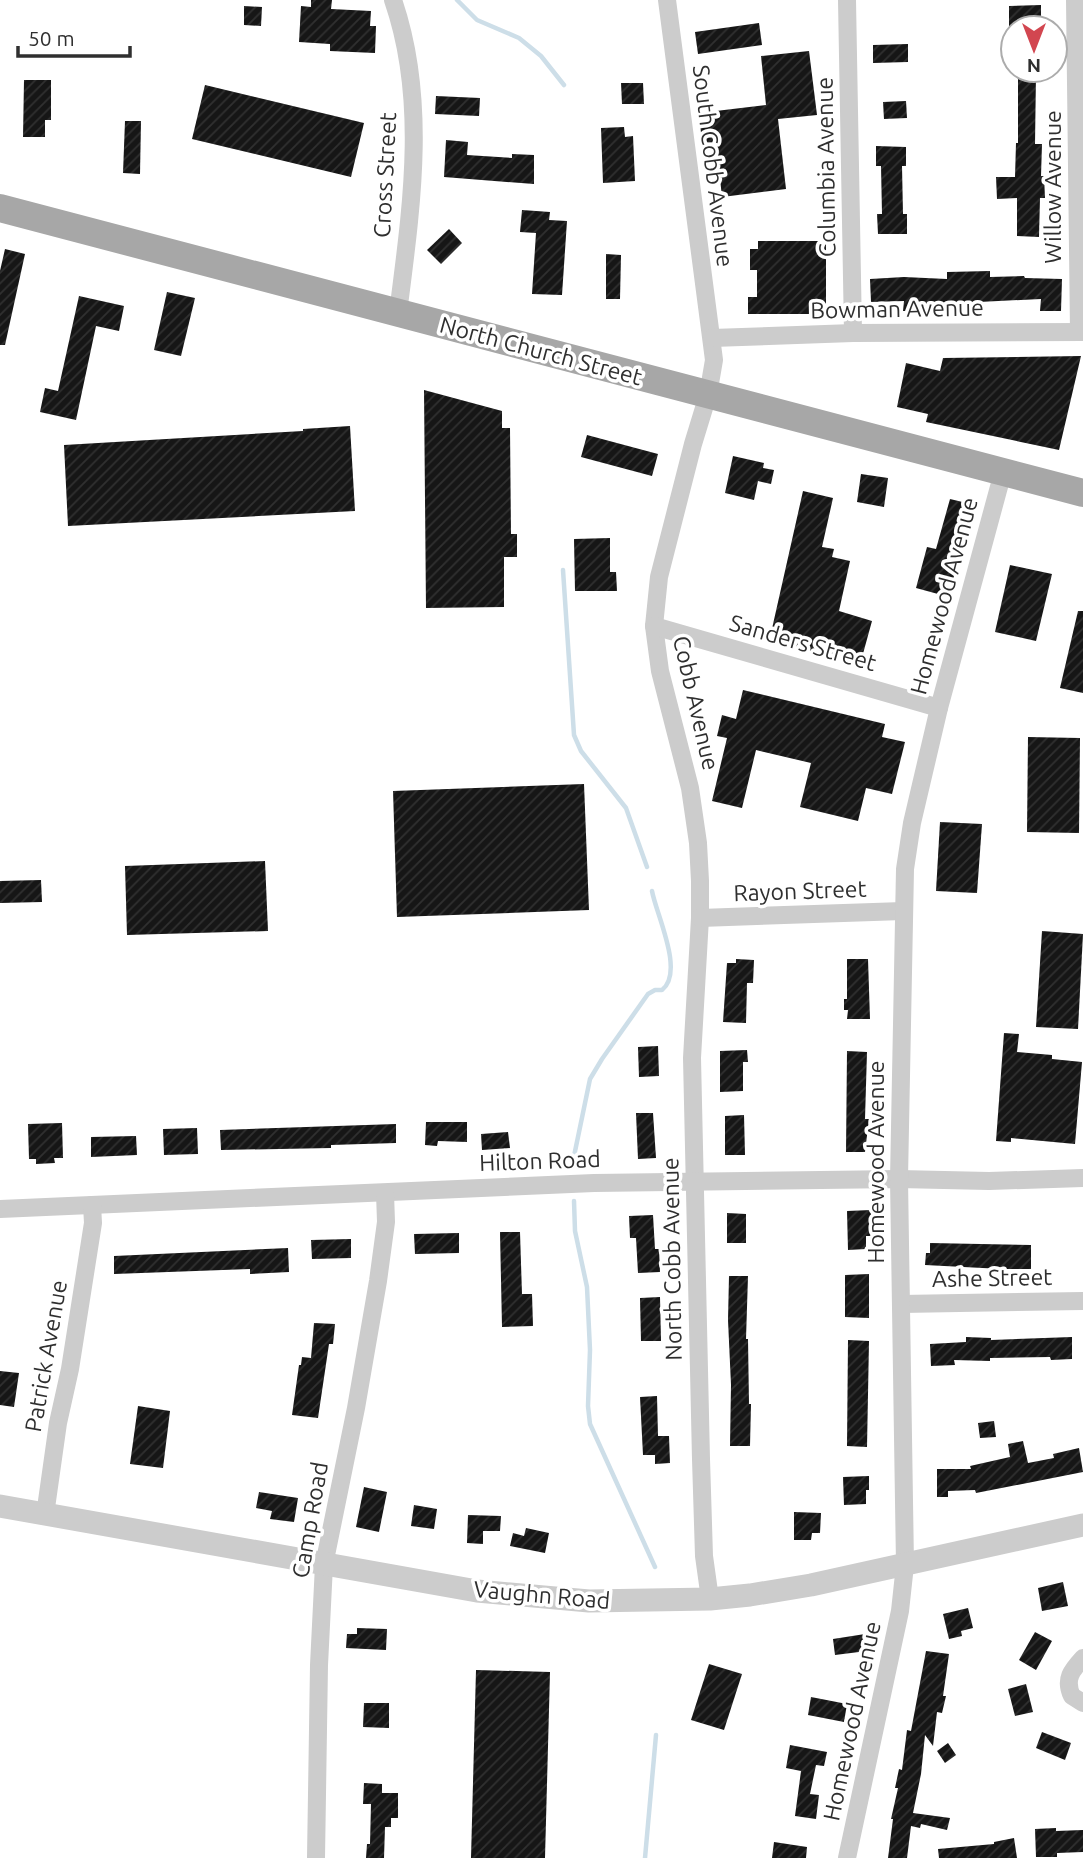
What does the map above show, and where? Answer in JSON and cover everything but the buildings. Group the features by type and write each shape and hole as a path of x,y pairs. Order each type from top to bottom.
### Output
{"main road":[{"name":"North Church Street","path":"0,208 1083,493"}],"street":[{"name":"Cross Street","path":"393,0 408,57 414,102 414,147 398,313"},
{"name":"South Cobb Avenue","path":"667,0 712,338"},
{"name":"Columbia Avenue","path":"847,0 853,333"},
{"name":"Willow Avenue","path":"1075,0 1081,332"},
{"name":"Bowman Avenue","path":"712,338 853,333 1081,332"},
{"name":"Cobb Avenue","path":"700,918 698,843 690,788 660,671 654,625 659,577 691,450 708,395 713,360 712,338"},
{"name":"Homewood Avenue","path":"847,1858 900,1611 905,1564 899,1179 905,869 912,823 939,708 1003,472"},
{"name":"Sanders Street","path":"654,625 939,708"},
{"name":"Rayon Street","path":"700,918 903,911"},
{"name":"North Cobb Avenue","path":"700,918 692,1058 704,1556 710,1599"},
{"name":"Hilton Road","path":"0,1209 694,1181 989,1181 1083,1178"},
{"name":"Camp Road","path":"316,1858 319,1665 324,1564 356,1408 378,1281 386,1223 385,1193"},
{"name":"Patrick Avenue","path":"45,1515 93,1223 92,1205"},
{"name":"Ashe Street","path":"901,1304 1083,1301"},
{"name":"Vaughn Road","path":"0,1506 477,1591 540,1598 627,1602 710,1599 800,1587 1083,1525"},
{"path":"1083,1658 1068,1679 1072,1696 1083,1703"}],"waterway":[{"path":"457,0 477,20 519,38 541,56 564,85"},
{"path":"563,570 574,735 581,751 626,808 647,867"},
{"path":"573,1161 590,1079 648,994 662,990 668,982 670,957 652,891"},
{"path":"574,1201 575,1231 587,1287 590,1424 655,1567"},
{"path":"645,1858 656,1735"}]}
